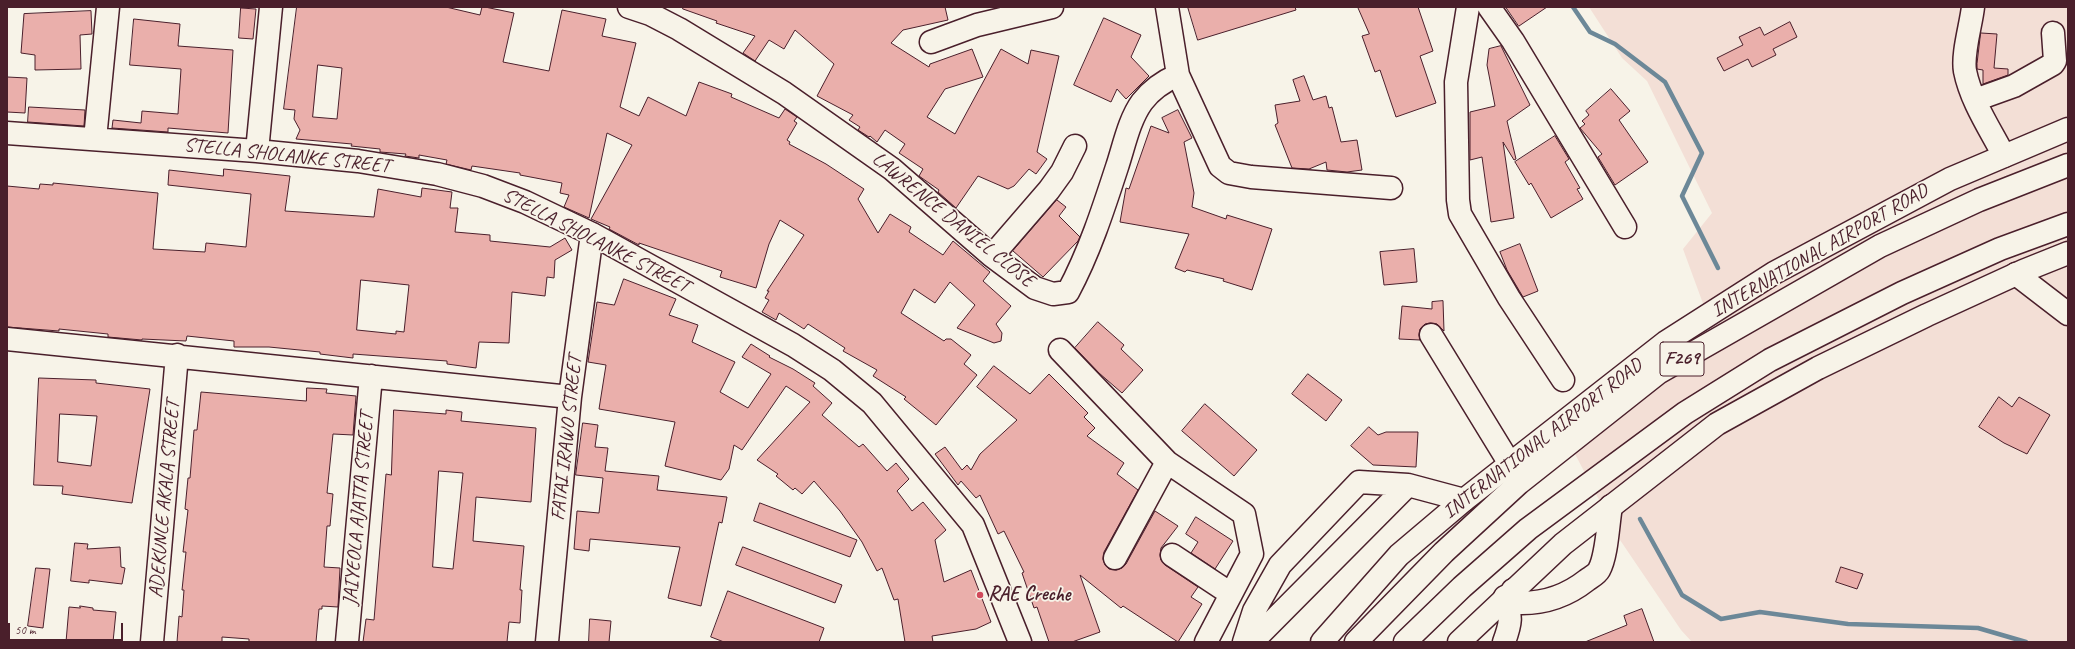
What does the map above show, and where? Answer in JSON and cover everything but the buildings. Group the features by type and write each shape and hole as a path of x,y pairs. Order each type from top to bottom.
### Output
{"main road":[{"path":"95,139 108,7"},
{"path":"257,151 271,7"},
{"name":"LAWRENCE DANIEL CLOSE","path":"629,7 650,14 679,29 784,93 892,169 992,256 1035,288 1053,294 1068,292 1078,272 1096,229 1130,127 1142,103 1164,80 1178,75"},
{"path":"931,42 975,16 1052,7"},
{"path":"1167,7 1178,75 1220,166 1229,173 1251,177 1391,188"},
{"path":"1468,7 1456,82 1458,200 1460,214 1509,298 1563,380"},
{"path":"1489,7 1513,41 1625,227"},
{"path":"1973,7 1966,52 1965,71 1975,100 2004,156"},
{"path":"1975,100 2014,86 2053,64 2055,61 2053,33"},
{"name":"INTERNATIONAL AIRPORT ROAD","path":"1322,642 1399,555 1464,500 1666,342 1774,273 1950,179 2068,129"},
{"name":"STELLA SHOLANKE STREET","path":"7,133 257,151 358,161 445,176 483,186 525,202 592,234 793,345 832,370 872,403 973,526 1020,642"},
{"path":"992,256 1049,190 1062,172 1075,146"},
{"name":"INTERNATIONAL AIRPORT ROAD","path":"1356,642 1444,552 1519,483 1658,373 1880,246 1979,200 2068,165"},
{"name":"F269","path":"1405,642 1462,587 1528,529 1686,413 1770,360 1909,290 2000,249 2068,224"},
{"name":"FATAI IRAWO STREET","path":"546,642 570,397 592,234"},
{"path":"1459,642 1563,544 1717,424 1818,368 1926,315 2016,274 2068,254"},
{"path":"2016,274 2068,314"},
{"path":"1431,335 1510,464"},
{"path":"7,339 178,355 570,397"},
{"path":"1060,350 1166,462 1244,514 1252,554 1206,642"},
{"name":"ADEKUNLE AKALA STREET","path":"152,642 178,355"},
{"name":"JAIYEOLA AJATTA STREET","path":"347,642 371,376"},
{"path":"1115,558 1166,462"},
{"path":"1244,642 1254,612 1280,564 1358,482 1408,484 1464,500"},
{"path":"1252,642 1408,484"},
{"path":"1509,594 1522,603 1542,602 1574,590 1599,570 1605,552 1611,506"},
{"path":"1172,555 1232,594"},
{"path":"1504,642 1511,623 1509,594"}],"shaded area":[{"path":"1589,7 2068,7 2068,642 1692,642 1681,630 1620,540 1563,431 1712,328 1683,249 1712,213 1647,81 1622,58"}],"waterway":[{"path":"1573,7 1590,32 1615,44 1665,82 1702,153 1682,196 1718,268"},
{"path":"1640,519 1682,595 1721,619 1760,612 1848,624 1978,628 2026,642"}],"place":[{"name":"RAE Creche","path":"980,595"}]}
